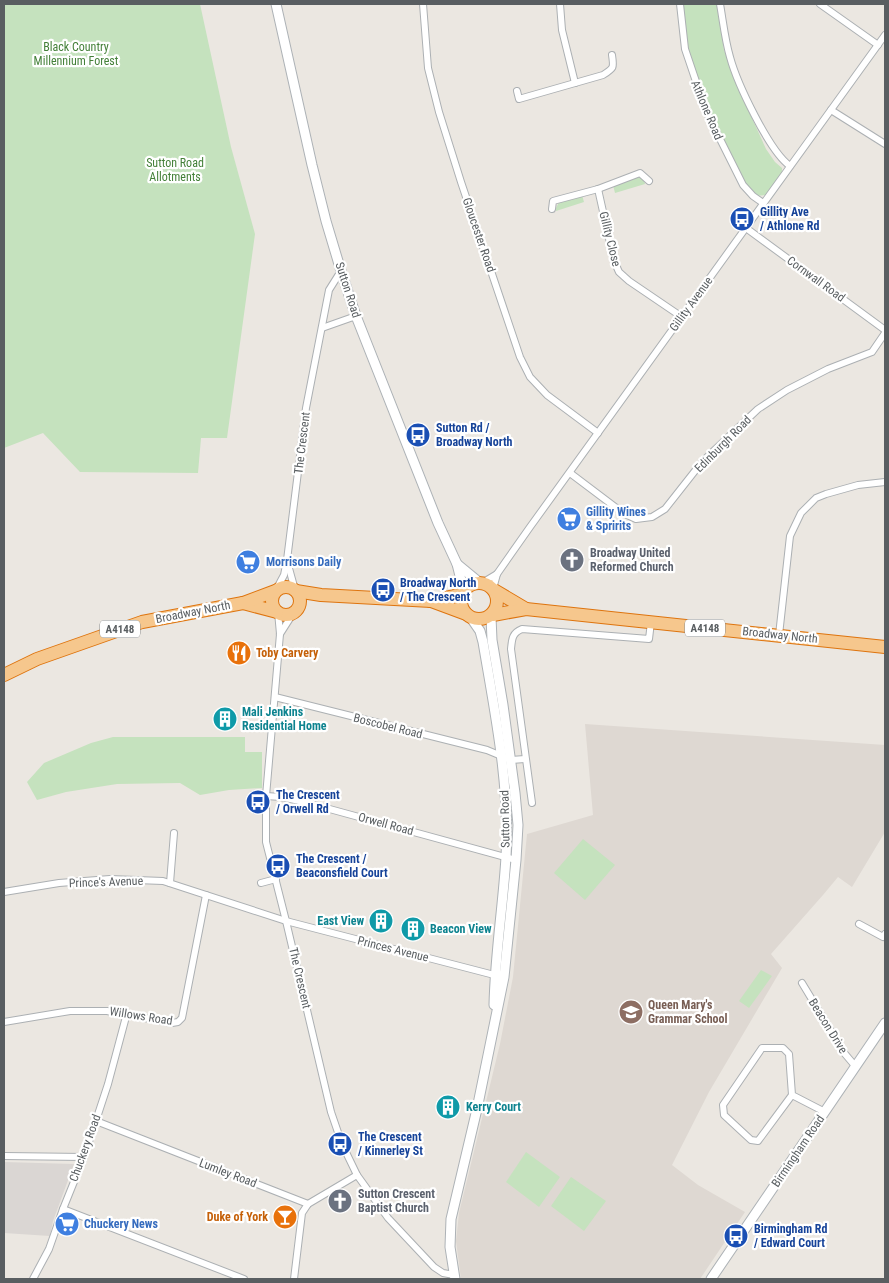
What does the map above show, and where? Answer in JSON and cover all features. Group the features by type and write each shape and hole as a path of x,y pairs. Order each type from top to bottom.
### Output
{"highway":[{"name":"A4148","path":"321,595 431,601 463,593 471,585 487,586"},
{"name":"Broadway North","path":"487,586 526,609"},
{"path":"487,586 498,598 497,607 492,616"},
{"path":"283,587 321,595 286,615 278,612 272,602 276,591 283,587"},
{"path":"295,590 299,596 296,609"},
{"name":"Broadway North","path":"4,674 45,656 142,622 243,603 276,591"},
{"path":"463,593 461,603 469,616"},
{"name":"A4148","path":"431,601 479,620 492,616"},
{"name":"Broadway North","path":"243,603 278,612"},
{"name":"Broadway North","path":"492,616 526,609 885,647"}],"street":[{"name":"Sutton Road","path":"276,4 312,165 341,271 356,316 438,523 457,564 463,593"},
{"name":"Gloucester Road","path":"423,4 428,68 439,112 520,356 530,376 547,395 598,433"},
{"path":"560,4 562,30 575,83"},
{"name":"Athlone Road","path":"680,4 685,49 706,111 743,185 763,203"},
{"path":"720,4 730,57 745,94 771,146 784,162 790,166"},
{"path":"820,4 878,45"},
{"name":"Gillity Avenue","path":"487,586 885,35"},
{"path":"517,91 519,99 603,75 612,69 612,55"},
{"path":"831,110 885,144"},
{"path":"552,209 553,201 598,189 640,173 649,181"},
{"name":"Gillity Close","path":"598,189 614,262 619,272 629,281 682,317"},
{"name":"Cornwall Road","path":"746,228 885,332"},
{"name":"The Crescent","path":"276,591 284,575 287,560 306,408 329,290 341,271"},
{"path":"322,328 356,316"},
{"name":"Edinburgh Road","path":"570,473 623,513 636,518 652,517 665,509 702,462 758,409 787,390 828,369 872,352 885,332"},
{"path":"779,635 790,536 801,513 816,498 842,488 885,482"},
{"name":"The Crescent","path":"287,560 295,590"},
{"name":"Sutton Road","path":"457,564 487,586"},
{"name":"Gillity Avenue","path":"487,586 497,574"},
{"name":"The Crescent","path":"280,634 296,609"},
{"name":"The Crescent","path":"278,612 280,634 266,796 266,842 331,1112 342,1144 357,1174 388,1218 423,1256 443,1273 454,1277"},
{"name":"Sutton Road","path":"469,616 480,631 483,642 505,788 506,857 494,975 494,1025"},
{"name":"Sutton Road","path":"454,1277 450,1248 450,1219 477,1109 504,977 516,860 518,825 511,760 492,640 492,616"},
{"path":"532,803 510,649 515,632 522,629 649,639 651,622"},
{"name":"Boscobel Road","path":"274,697 487,750 511,760"},
{"path":"511,760 525,759"},
{"name":"Orwell Road","path":"266,796 281,796 516,860"},
{"path":"170,883 174,833"},
{"name":"Prince's Avenue","path":"4,892 59,883 110,879 162,881 206,895"},
{"path":"261,883 276,879"},
{"name":"Princes Avenue","path":"206,895 286,921 504,977"},
{"name":"Willows Road","path":"4,1022 70,1011 108,1011 127,1013 172,1023 178,1022 182,1018 206,895"},
{"path":"859,924 883,937 885,934"},
{"name":"Beacon Drive","path":"802,983 845,1054 856,1067"},
{"name":"Chuckery Road","path":"33,1279 49,1249 84,1157 108,1084 127,1013"},
{"name":"Birmingham Road","path":"711,1279 885,1023"},
{"path":"762,1048 783,1048 789,1054 792,1095 758,1141 752,1140 724,1115 723,1104 762,1048"},
{"path":"792,1095 825,1112"},
{"name":"Lumley Road","path":"96,1121 308,1204"},
{"path":"4,1156 84,1157"},
{"path":"294,1279 302,1213 308,1204 357,1174"},
{"path":"63,1208 244,1279"}],"shaded area":[{"name":"Queen Mary's Grammar School","path":"585,724 885,745 885,832 852,887 838,877 771,954 782,968 709,1092 672,1165 698,1185 745,1212 700,1279 461,1279 456,1241 459,1213 500,1044 513,977 527,834 593,815"},
{"path":"4,1162 74,1164 53,1221 50,1236 4,1233"}],"green space":[{"path":"4,4 200,4 231,147 255,234 227,438 201,438 198,473 80,472 43,433 4,448"},
{"path":"682,4 717,4 724,50 736,83 766,149 782,168 782,173 767,195 753,196 748,190 706,106 689,55"},
{"path":"639,177 644,180 645,184 615,193 613,185"},
{"path":"582,195 584,202 556,211 559,202"},
{"path":"113,737 245,737 245,752 262,752 262,788 229,790 200,795 180,783 117,784 66,792 37,800 27,782 44,763 91,743"},
{"path":"583,839 615,865 585,900 554,873"},
{"path":"761,970 772,976 749,1008 739,1001"},
{"path":"526,1152 560,1177 539,1207 506,1182"},
{"path":"571,1177 606,1201 584,1231 551,1206"}],"place":[{"name":"Gillity Ave / Athlone Rd","path":"742,219"},
{"name":"Sutton Rd / Broadway North","path":"418,435"},
{"name":"Gillity Wines & Spririts","path":"569,519"},
{"name":"Broadway United Reformed Church","path":"572,560"},
{"name":"Morrisons Daily","path":"248,562"},
{"name":"Broadway North / The Crescent","path":"383,590"},
{"name":"Toby Carvery","path":"239,653"},
{"name":"Mali Jenkins Residential Home","path":"225,719"},
{"name":"The Crescent / Orwell Rd","path":"258,802"},
{"name":"The Crescent / Beaconsfield Court","path":"278,866"},
{"name":"East View","path":"381,921"},
{"name":"Beacon View","path":"413,929"},
{"name":"Queen Mary's Grammar School","path":"631,1012"},
{"name":"Kerry Court","path":"448,1107"},
{"name":"The Crescent / Kinnerley St","path":"340,1144"},
{"name":"Sutton Crescent Baptist Church","path":"340,1201"},
{"name":"Duke of York","path":"285,1217"},
{"name":"Chuckery News","path":"67,1224"},
{"name":"Birmingham Rd / Edward Court","path":"736,1236"}],"park label":[{"name":"Black Country Millennium Forest","path":"76,54"},
{"name":"Sutton Road Allotments","path":"175,170"}]}
